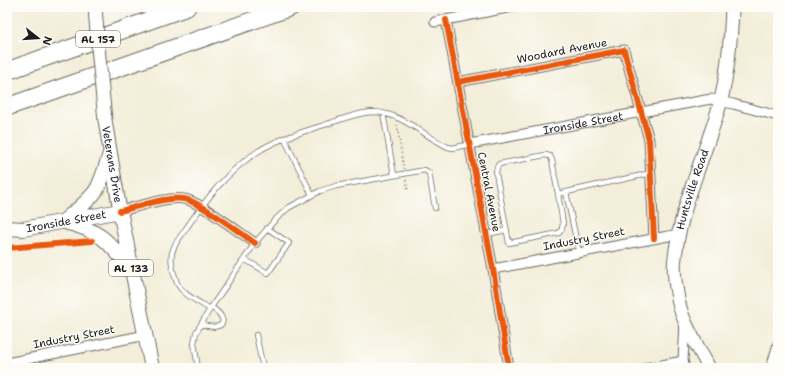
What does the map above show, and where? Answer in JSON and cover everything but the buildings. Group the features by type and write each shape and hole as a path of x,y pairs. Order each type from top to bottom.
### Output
{"highway":[{"name":"AL 157","path":"7,71 187,7"},
{"path":"7,107 291,7"}],"main road":[{"name":"Veterans Drive","path":"95,7 98,58 110,154 152,368"},
{"name":"Huntsville Road","path":"708,368 685,322 677,294 674,258 679,234 720,101 726,75 732,7"},
{"path":"63,222 90,198 96,190 110,154"},
{"name":"Ironside Street","path":"7,228 23,228 63,222 120,211"},
{"path":"63,222 88,228 101,236 132,269"}],"street":[{"path":"435,22 512,7"},
{"name":"Central Avenue","path":"446,20 487,234 509,368"},
{"name":"Woodard Avenue","path":"458,82 624,50 649,140 654,238"},
{"name":"Ironside Street","path":"470,144 710,99 778,116"},
{"name":"Ironside Street","path":"120,211 175,198 186,199 201,207 255,243"},
{"name":"Industry Street","path":"493,269 679,234"},
{"path":"646,368 684,365 685,322"},
{"name":"Industry Street","path":"7,363 146,335"},
{"path":"771,368 778,344"}],"lane":[{"path":"201,324 213,328 219,326 222,324 222,315 183,291 177,283 171,260 172,252 175,244 201,207 230,172 258,151 284,138 368,112 383,113 400,119 448,147 453,148 470,144"},
{"path":"383,113 394,175"},
{"path":"284,138 312,195"},
{"path":"545,155 550,156 552,160 563,223 562,229 559,233 509,243 507,230 496,172 497,167 499,164 545,155"},
{"path":"198,368 194,343 196,333 210,308 255,243 267,228 288,208 320,191 336,186 425,170 429,173 435,208"},
{"path":"558,194 651,173"},
{"path":"566,192 579,253"},
{"path":"244,259 268,273 289,242 267,228"},
{"path":"487,234 507,230"},
{"path":"256,335 263,368"}],"path":[{"path":"400,119 397,124 408,190"}],"cycle path":[{"path":"446,20 493,269 509,368"},
{"path":"458,82 624,50 649,140 654,238"},
{"path":"120,211 161,200 177,198 184,199 191,201 209,211 255,243"},
{"path":"7,248 92,241"}]}
